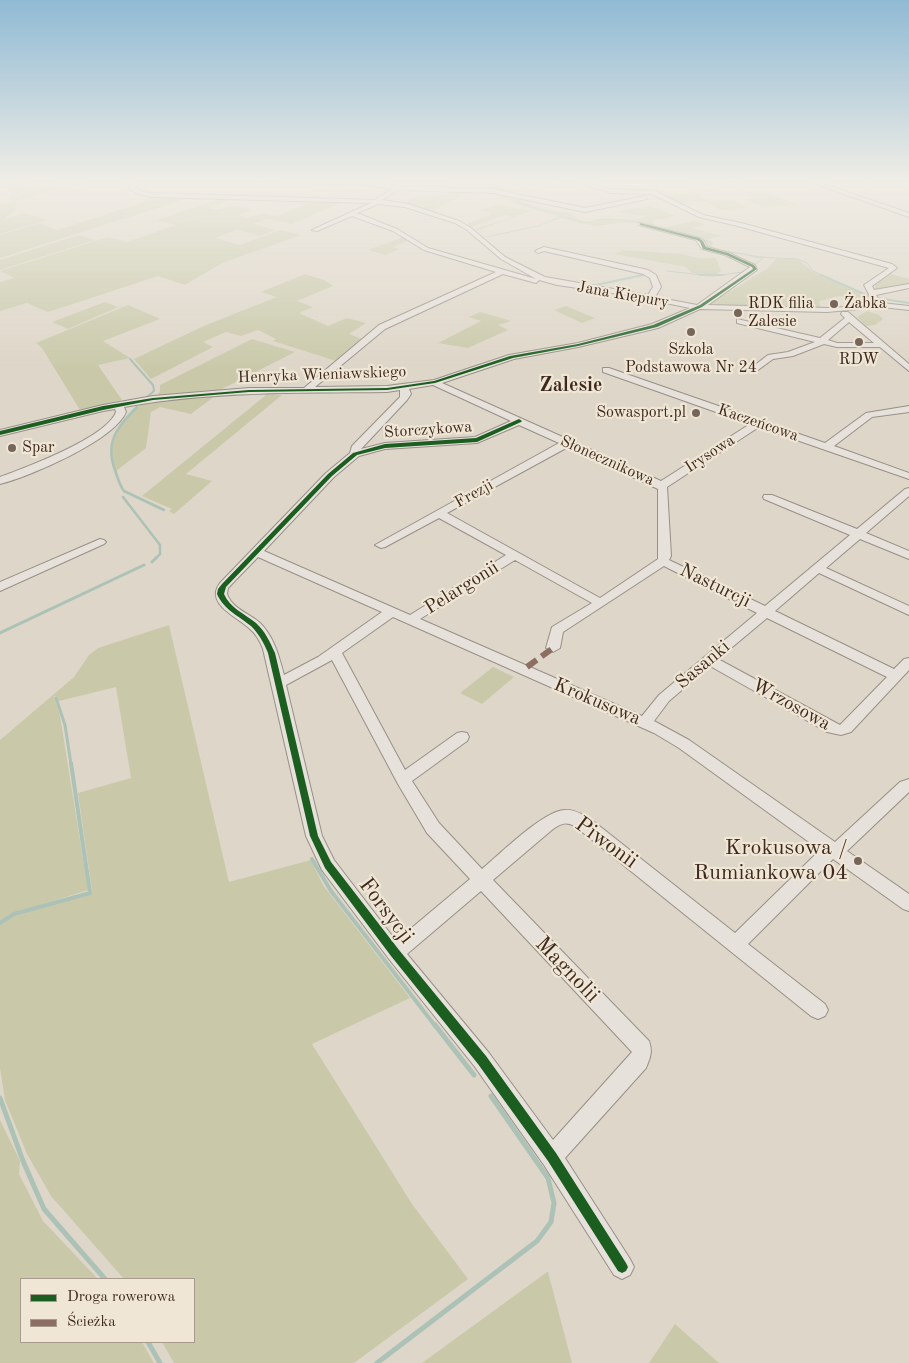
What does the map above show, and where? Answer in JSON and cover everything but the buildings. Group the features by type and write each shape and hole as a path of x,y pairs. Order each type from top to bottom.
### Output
{"street":[{"path":"415,243 426,250 501,272 532,280 546,280"},
{"name":"Jana Kiepury","path":"483,243 498,255 546,280 697,307"},
{"path":"697,307 756,268 727,254 705,249 702,243"},
{"path":"808,243 890,265 893,268 870,283 868,287 875,298 909,308"},
{"path":"538,251 544,249 634,268 650,275 655,280 657,287 654,294 649,298"},
{"path":"304,391 382,327 501,272"},
{"name":"Henryka Wieniawskiego","path":"827,310 849,317 865,308 875,298 909,286"},
{"name":"Henryka Wieniawskiego","path":"0,433 119,405 206,394 404,388 435,382 512,358 578,346 650,327 697,307 827,310 865,308"},
{"path":"755,368 771,357 795,352 823,341 849,317 909,368"},
{"path":"740,321 843,345 882,345"},
{"name":"Kaczeńcowa","path":"606,370 909,476"},
{"name":"Słonecznikowa","path":"435,382 661,486 664,502 665,556 663,561"},
{"name":"Storczykowa","path":"355,454 356,448 404,398 406,394 404,388"},
{"path":"0,481 53,459 88,440 119,416 121,412 119,405"},
{"path":"827,447 869,414 909,409"},
{"name":"Storczykowa","path":"256,552 330,475 355,454 383,446 476,440 519,421"},
{"name":"Irysowa","path":"661,486 758,423"},
{"name":"Frezji","path":"380,545 567,443"},
{"path":"768,497 909,555"},
{"name":"Sasanki","path":"645,722 664,698 858,534 906,498"},
{"name":"Pelargonii","path":"439,513 601,603"},
{"path":"0,588 100,542"},
{"name":"Krokusowa","path":"256,552 645,722 684,744 909,904"},
{"name":"Forsycji","path":"256,552 222,588 222,597 255,626 267,640 314,836 319,848 328,865 395,953 482,1060 552,1157 622,1267"},
{"name":"Pelargonii","path":"410,620 515,555"},
{"path":"553,648 557,630 663,561"},
{"name":"Nasturcji","path":"663,561 766,612"},
{"path":"817,568 909,611"},
{"path":"278,683 297,674 334,651 391,612"},
{"path":"766,612 896,676"},
{"name":"Magnolii","path":"334,651 404,780 433,828 481,881 642,1048 639,1061 552,1157"},
{"name":"Wrzosowa","path":"709,660 832,728 840,730 846,728 909,662"},
{"path":"404,780 462,737"},
{"path":"736,944 828,853 841,847 905,786 909,785"},
{"name":"Piwonii","path":"395,953 547,824 560,816 570,816 582,822 818,1010"}],"green space":[{"path":"0,243 49,243 0,258"},
{"path":"55,243 87,243 0,270 0,260"},
{"path":"90,243 231,243 240,245 246,243 280,243 222,263 185,285 158,276 48,312 27,303 0,311 0,282 14,278 0,271"},
{"path":"388,243 404,243 392,247 400,249 385,255 368,250"},
{"path":"704,243 713,243 712,247 715,248 758,256 799,260 813,272 872,298 860,299 839,296 819,301 821,308 711,306 708,305 768,268 777,258 757,258 737,253 731,255 706,248"},
{"path":"623,250 716,258 721,271 714,276 692,273 686,267 615,254"},
{"path":"305,274 324,280 333,286 297,301 313,307 299,313 328,326 347,318 366,323 349,334 362,339 336,361 273,341 276,339 258,330 241,336 226,332 203,342 213,347 151,379 134,359 206,325 277,297 261,292"},
{"path":"891,274 909,279 909,285 875,290 875,284"},
{"path":"105,302 118,307 68,329 52,322"},
{"path":"128,305 160,319 103,341 130,358 98,365 122,400 80,410 42,348 36,343"},
{"path":"566,306 595,318 582,323 554,310"},
{"path":"867,311 879,315 883,319 875,325 866,326 857,317"},
{"path":"480,312 511,321 498,325 508,330 468,348 438,343 481,321 469,317"},
{"path":"252,339 295,352 216,392 157,396 160,391 160,385"},
{"path":"266,395 282,395 186,474 212,481 174,514 169,511 172,509 142,496"},
{"path":"215,396 191,414 160,407 151,412 146,448 116,471 111,451 113,439 121,426 141,404"},
{"path":"169,625 229,882 311,860 323,885 410,998 312,1044 412,1204 468,1279 354,1363 174,1363 163,1343 195,1343 195,1278 123,1278 51,1196 27,1154 5,1100 0,1068 0,925 13,916 89,894 92,891 78,793 131,778 116,687 59,701 54,696 60,716 88,890 9,915 0,921 0,740 74,677 89,655 98,648"},
{"path":"493,667 514,677 482,704 460,693"},
{"path":"0,1120 20,1161 19,1174 43,1221 97,1278 20,1278 20,1343 143,1343 154,1363 0,1363"},
{"path":"547,1272 572,1363 422,1363"},
{"path":"675,1324 719,1363 649,1363"}],"waterway":[{"path":"711,243 709,247 712,249 759,257 798,259 807,263 813,271 824,276"},
{"path":"754,265 763,258"},
{"path":"667,271 702,275"},
{"path":"720,275 743,272"},
{"path":"637,276 646,274"},
{"path":"591,286 643,275"},
{"path":"702,275 720,275"},
{"path":"702,275 711,276"},
{"path":"713,276 720,275"},
{"path":"821,275 871,297 909,303"},
{"path":"130,359 153,385 154,391 147,397"},
{"path":"137,407 123,422 114,437 111,453 113,462 124,491 164,510"},
{"path":"123,497 160,545 160,554 152,562"},
{"path":"0,633 144,565"},
{"path":"56,698 65,725 71,764"},
{"path":"0,923 14,914 90,893 71,763"},
{"path":"312,859 331,891 436,1027"},
{"path":"435,1025 474,1075"},
{"path":"377,1363 537,1241 551,1222 554,1203 548,1178 491,1096"},
{"path":"0,1098 23,1161 44,1209 104,1278"},
{"path":"149,1343 160,1363"}],"marked path":[{"path":"527,667 553,648"}],"cycle path":[{"path":"0,433 103,408 153,399 249,391 387,389 435,382 512,357 578,345 655,326 701,306 755,269 753,266 727,254 704,248 702,243"},
{"path":"519,421 477,440 385,446 355,454 330,475 224,586 221,594 227,604 257,628 273,658 314,836 328,865 395,953 482,1060 552,1157 622,1267"}],"place":[{"name":"Żabka","path":"834,304"},
{"name":"RDK filia Zalesie","path":"738,313"},
{"name":"Szkoła Podstawowa Nr 24","path":"691,332"},
{"name":"RDW","path":"859,342"},
{"name":"Sowasport.pl","path":"696,413"},
{"name":"Spar","path":"12,448"},
{"name":"Krokusowa / Rumiankowa 04","path":"858,861"}],"district":[{"name":"Zalesie","path":"571,386"}]}
